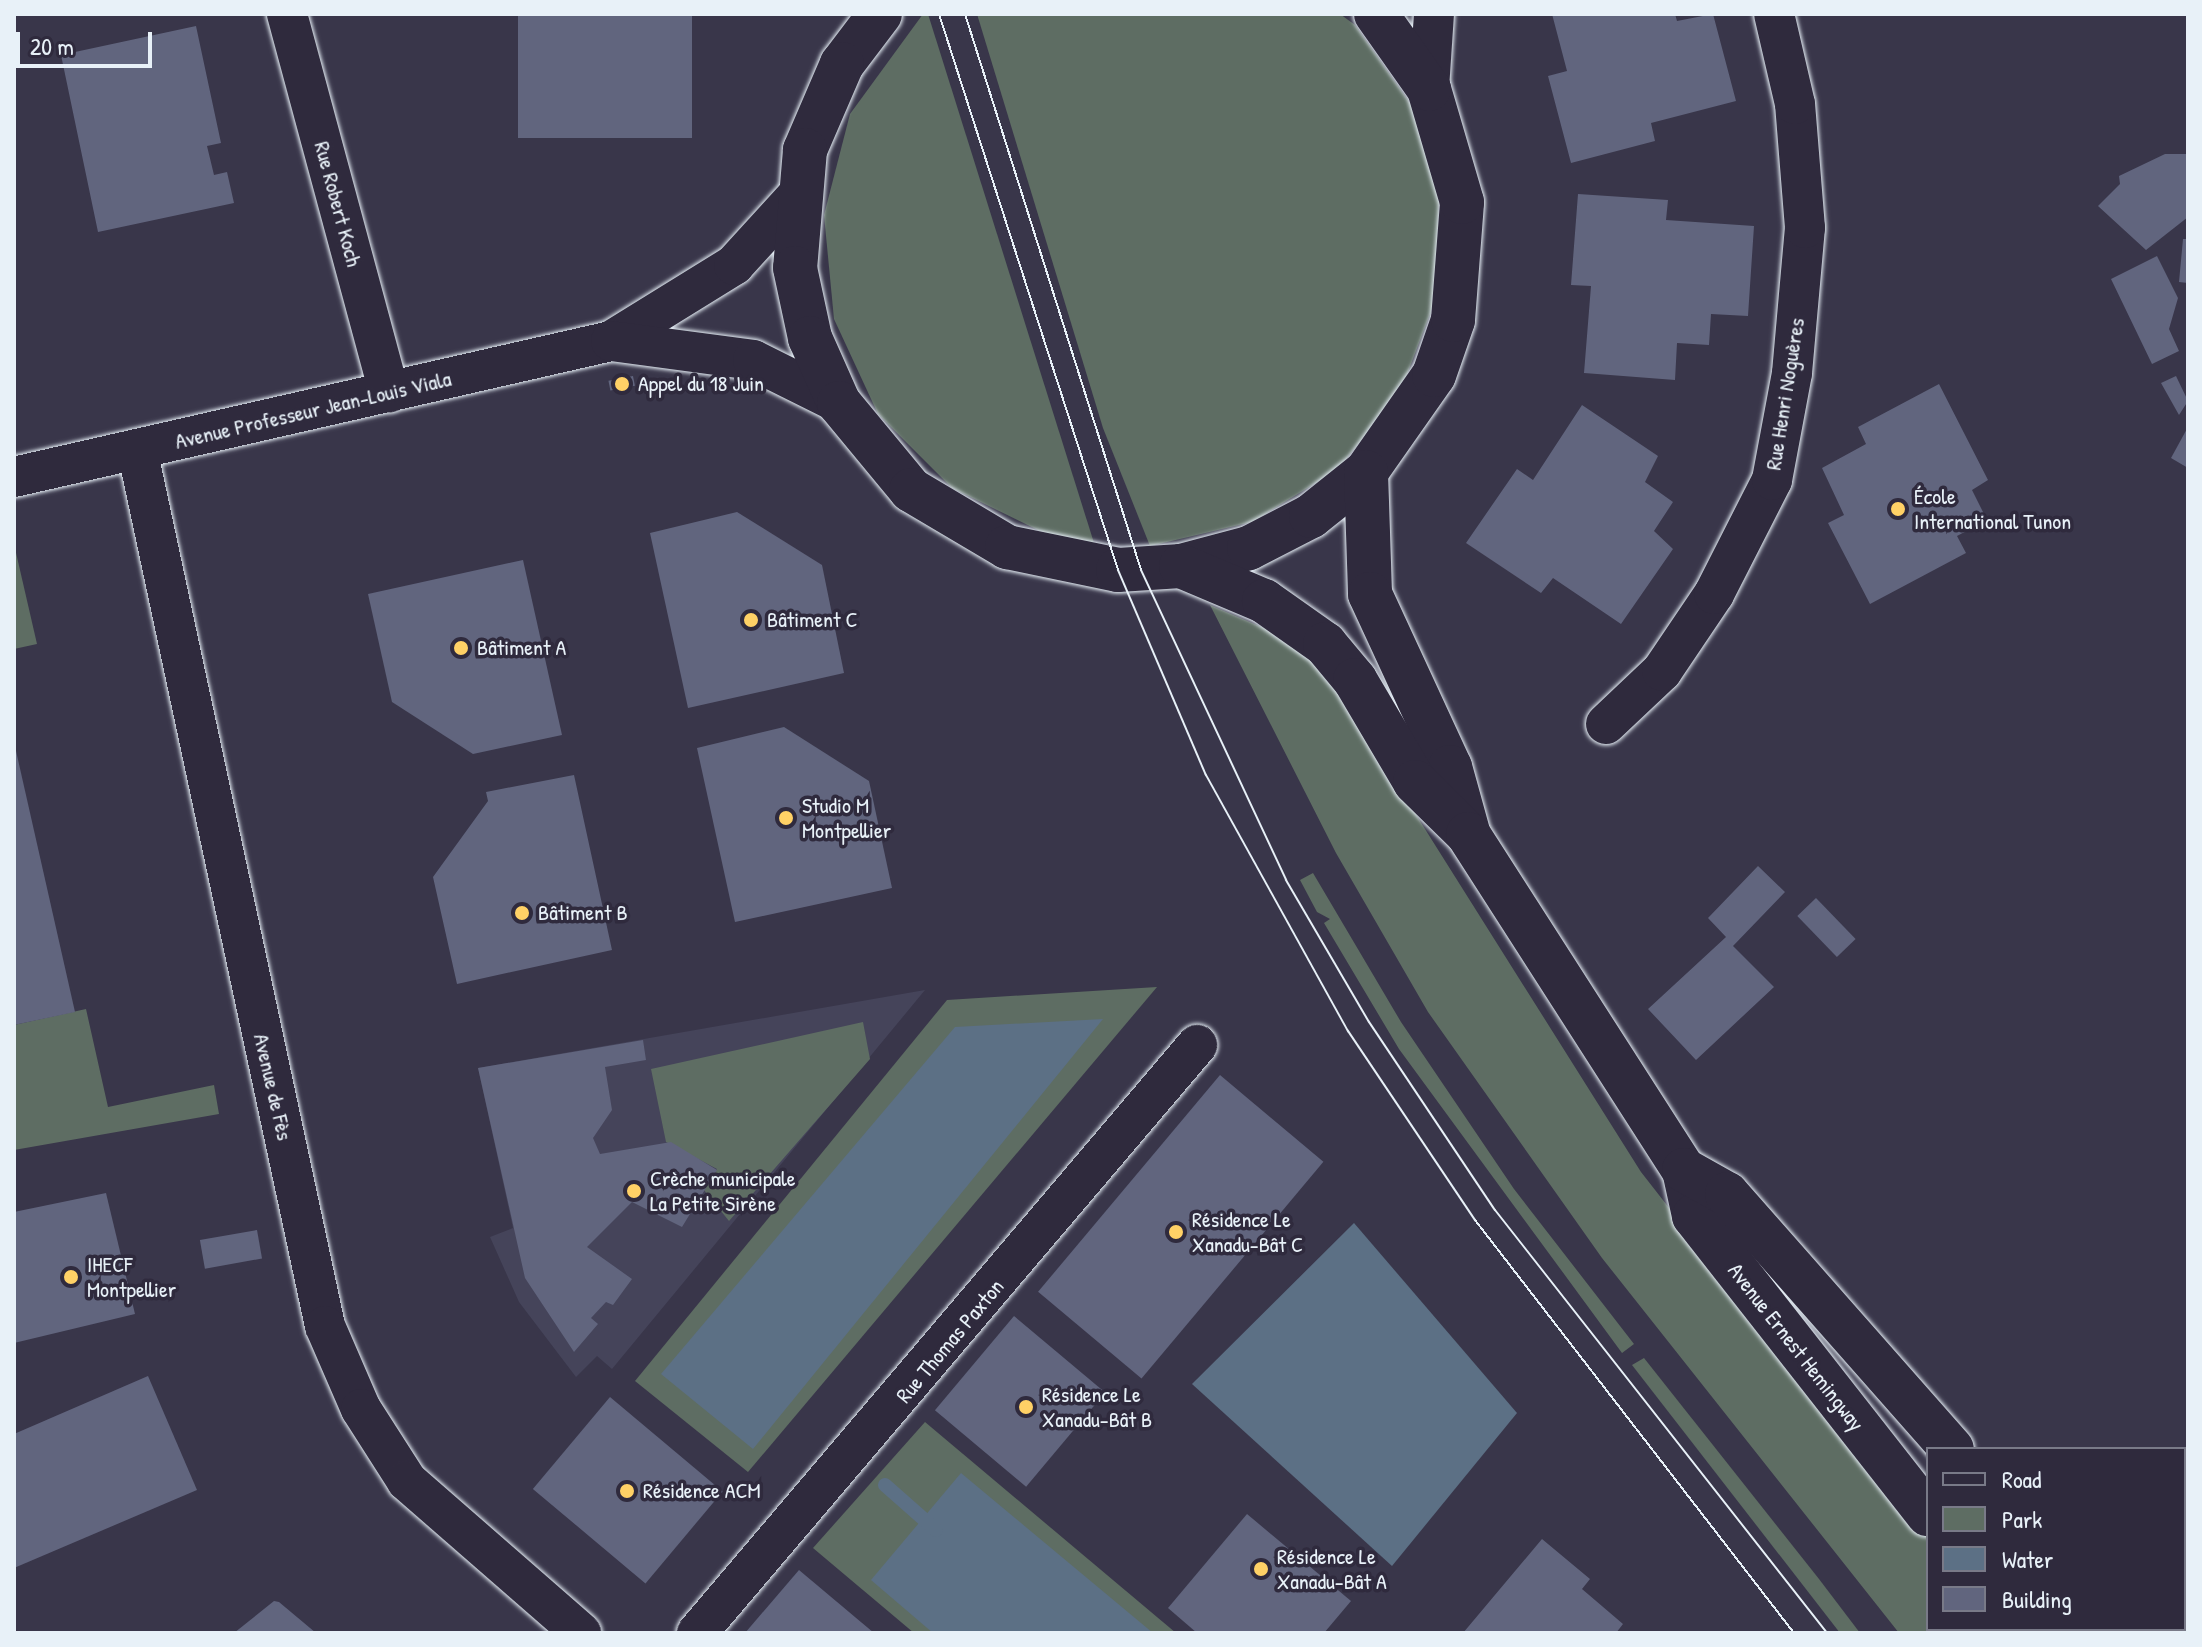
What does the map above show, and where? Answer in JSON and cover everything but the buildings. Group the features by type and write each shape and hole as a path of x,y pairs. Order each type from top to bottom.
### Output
{"main road":[{"path":"880,14 820,106 796,197 795,268 810,338 839,403 911,490 995,541 1062,563 1181,566 1249,548 1311,516 1366,472 1434,375 1456,305 1462,202 1451,143 1429,89 1376,14"},
{"name":"Avenue Ernest Hemingway","path":"1366,472 1370,594 1450,767 1468,834"},
{"name":"Avenue Ernest Hemingway","path":"1181,566 1264,601 1325,644 1415,782 1468,834 1684,1170 1694,1216 1926,1511"},
{"name":"Avenue Ernest Hemingway","path":"1684,1170 1727,1194 1950,1447"}],"street":[{"name":"Rue Robert Koch","path":"287,14 389,393"},
{"path":"1429,89 1434,14"},
{"name":"Rue Henri Noguères","path":"1606,724 1662,671 1714,594 1772,480 1792,373 1805,228 1795,104 1774,14"},
{"name":"Avenue Professeur Jean-Louis Viala","path":"14,477 611,341 734,265 796,197"},
{"name":"Avenue Professeur Jean-Louis Viala","path":"611,341 753,360 839,403"},
{"name":"Avenue de Fès","path":"137,449 325,1326 361,1409 407,1481 581,1633"},
{"name":"Rue Thomas Paxton","path":"697,1633 1197,1045"}],"shaded area":[{"name":"Crèche municipale La Petite Sirène","path":"925,990 612,1369 597,1356 576,1377 519,1302 490,1237 513,1228 478,1068"}],"green space":[{"path":"923,14 928,14 1094,543 1046,534 952,488 878,414 834,319 824,215 850,114"},
{"path":"977,14 1340,14 1355,25 1412,106 1439,201 1435,301 1400,393 1337,470 1252,522 1150,546 1103,428"},
{"path":"14,544 37,644 14,649"},
{"path":"1210,605 1292,640 1340,694 1641,1172 1926,1536 1926,1631 2003,1633 1899,1633 1602,1258 1428,1012 1336,853"},
{"path":"1313,873 1401,1022 1514,1189 1634,1344 1622,1353 1399,1049 1324,923 1330,919 1317,912 1300,880"},
{"path":"1157,987 748,1472 635,1381 947,1000"},
{"path":"86,1009 108,1107 214,1085 219,1114 14,1150 14,1025"},
{"path":"863,1022 870,1059 729,1221 704,1190 717,1169 666,1142 651,1069"},
{"path":"1644,1358 1860,1633 1840,1633 1632,1365"},
{"path":"925,1422 1176,1633 914,1633 813,1548"}],"water":[{"path":"1103,1019 753,1449 661,1374 955,1027"},
{"path":"1354,1223 1517,1413 1392,1566 1192,1384"},
{"path":"961,1473 1153,1633 933,1633 871,1580"}],"waterway":[{"path":"885,1485 936,1530"}],"tram line":[{"path":"939,14 1118,570 1206,775 1348,1031 1475,1220 1794,1633"},
{"path":"965,14 1141,570 1286,880 1369,1022 1495,1210 1827,1633"}],"place":[{"name":"Appel du 18 Juin","path":"622,384"},
{"name":"École International Tunon","path":"1898,509"},
{"name":"Bâtiment C","path":"751,620"},
{"name":"Bâtiment A","path":"461,648"},
{"name":"Studio M Montpellier","path":"786,818"},
{"name":"Bâtiment B","path":"522,913"},
{"name":"Crèche municipale La Petite Sirène","path":"634,1191"},
{"name":"Résidence Le Xanadu-Bât C","path":"1176,1232"},
{"name":"IHECF Montpellier","path":"71,1277"},
{"name":"Résidence Le Xanadu-Bât B","path":"1026,1407"},
{"name":"Résidence ACM","path":"627,1491"},
{"name":"Résidence Le Xanadu-Bât A","path":"1261,1569"}]}
